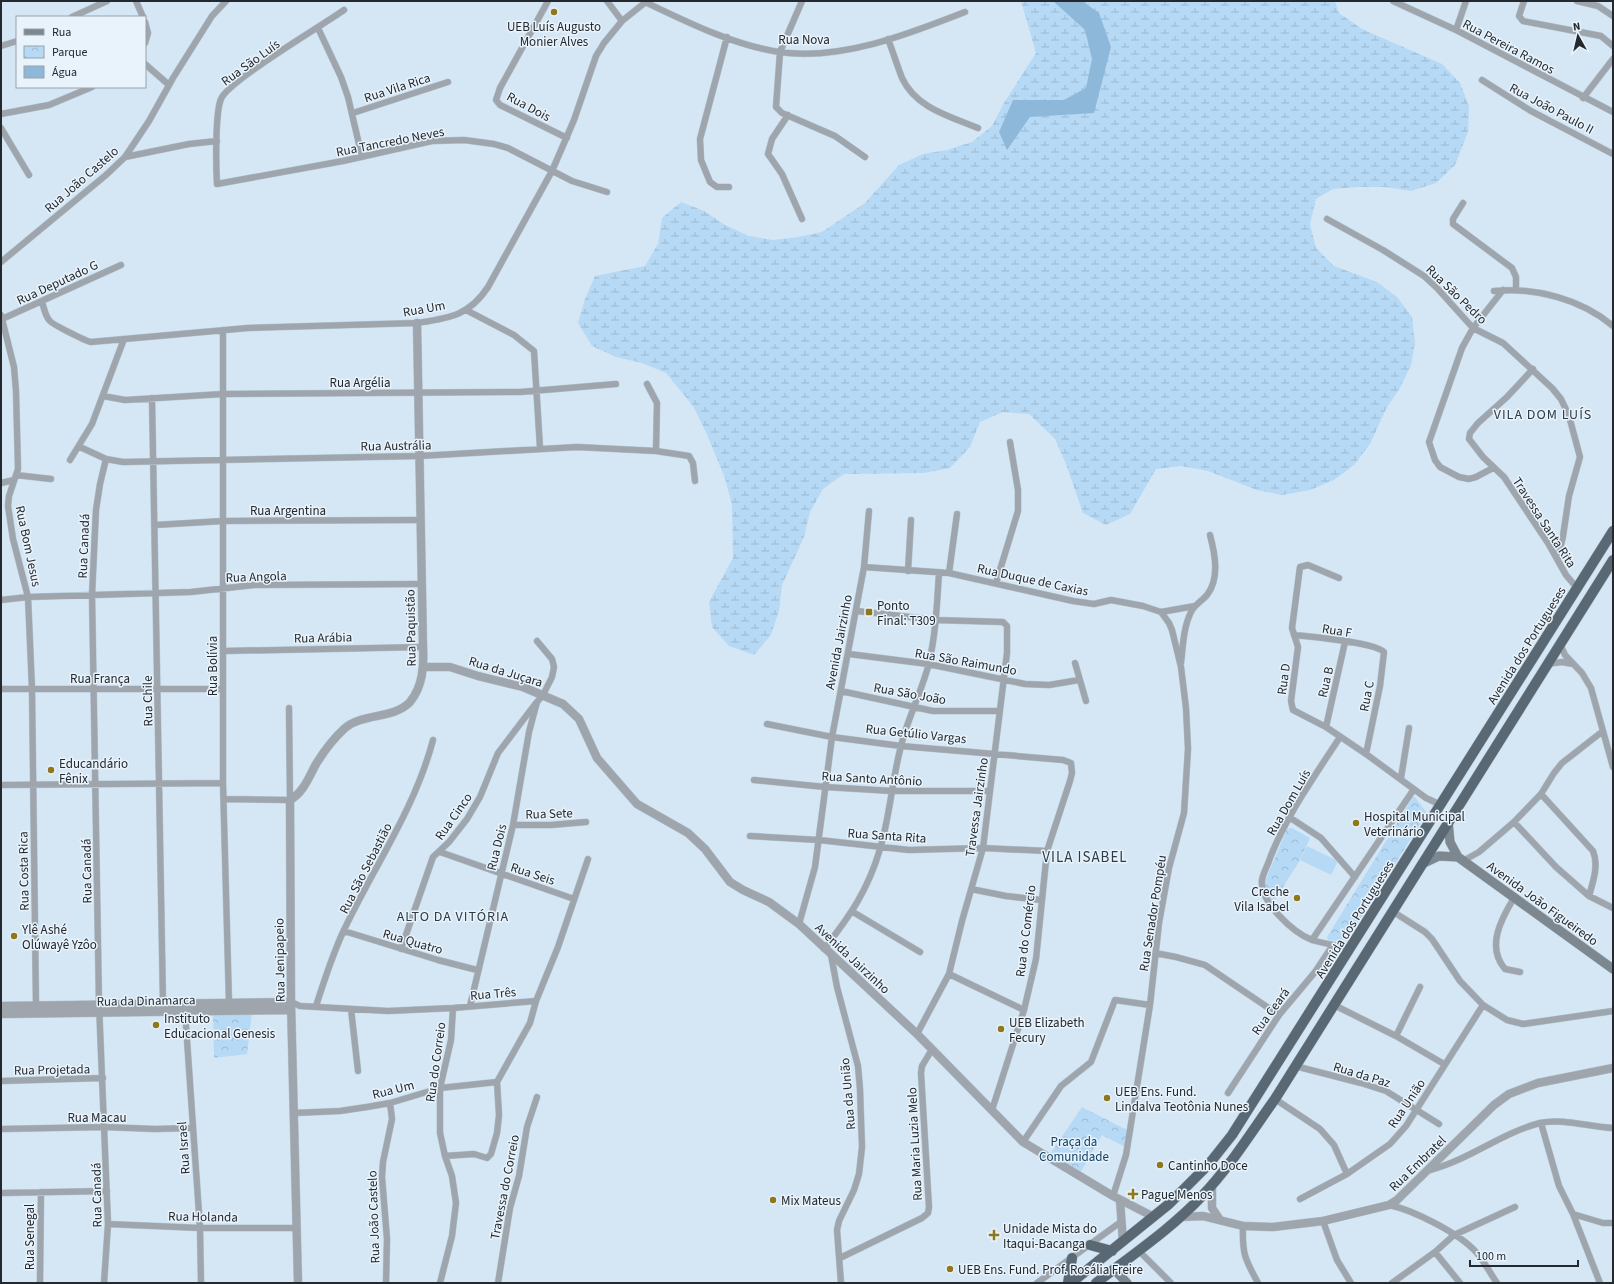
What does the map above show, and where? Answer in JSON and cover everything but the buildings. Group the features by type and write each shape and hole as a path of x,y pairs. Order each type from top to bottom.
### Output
{"highway":[{"name":"Avenida dos Portugueses","path":"1071,1283 1154,1217 1194,1181 1232,1135 1613,531"},
{"path":"1096,1283 1181,1217 1212,1184 1275,1099 1613,560"},
{"path":"1562,641 1566,626 1582,598 1582,593 1577,588"},
{"path":"1311,1041 1302,1039 1302,1033 1327,995 1333,976"},
{"path":"1090,1244 1112,1251"},
{"path":"1068,1283 1072,1258"}],"main road":[{"name":"Avenida João Figueiredo","path":"1448,821 1450,842 1461,859 1514,898 1612,965"},
{"path":"1421,865 1439,856 1461,859"},
{"path":"1114,1269 1127,1283"}],"street":[{"path":"74,16 107,1"},
{"path":"136,1 143,16"},
{"name":"Rua João Castelo","path":"1,262 106,175 125,157 149,121 169,85 212,16 226,1"},
{"name":"Rua Dois","path":"548,1 500,88 496,100 500,105 567,138"},
{"path":"607,1 622,21"},
{"path":"802,1 780,52 775,105 778,110 835,136 865,157"},
{"name":"Rua Pereira Ramos","path":"1393,1 1456,30 1583,98 1613,112"},
{"path":"1456,30 1466,1"},
{"path":"1524,1 1519,16 1523,21 1601,36 1613,46"},
{"path":"1577,1 1588,2 1598,6 1613,16"},
{"name":"Rua Um","path":"42,302 49,321 53,325 68,330 80,339 91,342 222,330 417,323 439,319 466,310 480,299 488,288 552,171 567,138 596,56 604,42 622,21 646,2"},
{"name":"Rua Nova","path":"646,2 685,21 727,37 752,46 780,52 815,53 858,47 920,30 965,12"},
{"name":"Rua São Luís","path":"216,184 219,105 225,92 272,58 344,10"},
{"path":"146,26 148,33 146,40"},
{"name":"Rua Vila Rica","path":"318,28 341,77 352,113 362,157"},
{"path":"727,37 700,139 701,160 710,182 717,187 729,187"},
{"path":"888,39 902,78 913,94 933,109 978,128"},
{"path":"1,46 16,41"},
{"path":"1583,98 1613,59"},
{"path":"146,65 169,85"},
{"name":"Rua João Paulo II","path":"1482,80 1531,111 1613,154"},
{"name":"Rua Vila Rica","path":"352,113 448,82"},
{"path":"1,114 49,105 90,88"},
{"path":"788,115 772,140 768,154 782,174 802,219"},
{"path":"1,128 29,175"},
{"name":"Rua Tancredo Neves","path":"216,184 362,157 432,141 464,140 494,144 508,148 572,181 607,192"},
{"path":"125,157 176,146 217,141"},
{"path":"1463,204 1453,219 1453,224 1512,268 1516,277 1516,289"},
{"name":"Rua São Pedro","path":"1327,219 1383,250 1424,276 1473,328 1503,343 1552,388 1561,399 1571,422 1580,457 1569,496 1564,536 1558,560"},
{"name":"Rua Deputado G","path":"2,317 42,302 121,265"},
{"path":"1494,291 1516,289 1560,298 1605,319 1613,326"},
{"path":"1493,468 1469,479 1459,477 1446,471 1435,460 1430,448 1431,435 1462,348 1473,328 1503,290"},
{"path":"466,310 514,335 533,349 535,356 535,391 540,448"},
{"name":"Rua Bom Jesus","path":"2,317 16,380 18,463 9,496 8,506 13,539 28,597 32,689 33,785"},
{"name":"Rua Paquistão","path":"290,800 299,794 326,750 346,727 361,720 396,710 408,703 418,689 424,667 421,584 417,323"},
{"name":"Rua Bolívia","path":"222,330 223,783 229,1003"},
{"path":"70,460 80,447 92,424 124,339"},
{"name":"Travessa Santa Rita","path":"1532,369 1507,397 1478,423 1470,433 1469,439 1493,468 1504,477 1558,560 1566,575 1577,588"},
{"name":"Rua Argélia","path":"103,396 125,400 223,394 535,391 616,384"},
{"path":"647,384 657,403 658,426 656,451"},
{"name":"Rua Chile","path":"152,398 156,525 163,1003"},
{"path":"996,583 1018,511 1018,490 1010,442"},
{"name":"Rua Austrália","path":"80,447 106,459 124,462 420,456 576,447 656,451 690,456 693,463 695,481"},
{"name":"Rua Canadá","path":"104,1283 108,1224 99,1008 92,595 96,510 106,459"},
{"path":"1,483 15,477 51,479"},
{"name":"Avenida Jairzinho","path":"869,511 864,567 849,654 832,737 814,874 799,924 916,1034 1023,1142 1116,1198 1154,1217"},
{"path":"949,573 957,514"},
{"name":"Rua Argentina","path":"156,525 223,521 420,520"},
{"path":"908,571 911,520"},
{"path":"1181,667 1186,625 1195,606 1210,592 1214,577 1214,553 1210,535"},
{"name":"Rua D","path":"1339,578 1308,565 1300,567 1292,621 1298,650 1291,701 1293,710 1326,728 1401,778 1426,798 1441,805"},
{"name":"Rua Duque de Caxias","path":"864,567 949,573 1073,601 1094,604 1111,600 1143,606 1161,612 1195,606"},
{"path":"824,949 853,912 880,848 901,746 912,708 928,664 936,620 939,573"},
{"name":"Rua Angola","path":"1,600 28,597 157,594 254,585 421,584"},
{"path":"857,611 936,620"},
{"name":"Rua Senador Pompéu","path":"1116,1198 1126,1155 1150,1005 1155,953 1169,868 1184,813 1188,749 1181,667 1169,623 1161,612"},
{"name":"Travessa Jairzinho","path":"916,1034 949,974 971,889 984,848 989,792 1004,678 1008,632 1006,624 1003,622 936,620"},
{"name":"Rua F","path":"1294,635 1377,648"},
{"name":"Rua Dois","path":"470,1006 500,874 514,825 528,737 537,702 543,695 552,676 554,667 552,660 537,641"},
{"path":"1562,641 1565,655 1582,673 1591,688 1613,767"},
{"name":"Rua B","path":"1326,728 1345,642"},
{"name":"Rua Arábia","path":"223,651 424,647"},
{"name":"Rua C","path":"1366,754 1384,658 1383,650 1377,648"},
{"name":"Rua São Raimundo","path":"849,654 928,664 1004,678 1025,684 1049,685 1080,680"},
{"path":"1548,664 1562,662 1575,665"},
{"path":"1075,663 1086,701"},
{"name":"Rua da Juçara","path":"424,667 450,666 523,687 563,704 575,715 597,758 637,804 688,833 708,853 730,882 769,902 799,924"},
{"name":"Rua França","path":"1,689 223,689"},
{"name":"Rua São João","path":"841,691 912,708 933,711 999,711"},
{"name":"Rua Cinco","path":"401,949 433,857 440,852 467,819 480,797 498,753 537,702"},
{"name":"Rua Jenipapeio","path":"289,708 291,1006 298,1283"},
{"name":"Rua Getúlio Vargas","path":"767,724 832,737 901,746 1063,760"},
{"path":"1401,778 1409,728"},
{"path":"1461,859 1479,852 1514,822 1541,794 1554,772 1603,731"},
{"name":"Rua Dom Luís","path":"1340,737 1278,837 1262,880 1262,889 1268,903 1291,927 1312,940 1351,948"},
{"name":"Rua São Sebastião","path":"316,1006 344,931 419,785 434,740"},
{"name":"Rua do Comércio","path":"992,1110 1024,1010 1036,959 1047,851 1072,773 1071,763 1063,760"},
{"name":"Rua Santo Antônio","path":"754,780 825,787 892,791 989,792"},
{"path":"1,785 223,783"},
{"name":"Rua Costa Rica","path":"33,785 36,1006"},
{"path":"1312,940 1414,788"},
{"path":"1541,794 1593,851 1596,857 1595,875 1589,896"},
{"name":"Rua D","path":"1426,798 1435,814"},
{"path":"224,800 290,800"},
{"path":"1289,817 1321,838 1355,877"},
{"name":"Rua Sete","path":"514,825 551,825 586,822"},
{"path":"1514,822 1556,867 1589,896 1613,908"},
{"name":"Rua Santa Rita","path":"750,836 819,840 880,848 909,850 984,848 1047,851"},
{"name":"Rua Seis","path":"440,852 574,899"},
{"name":"Rua Três","path":"291,1006 316,1006 388,1011 453,1008 536,1001 544,984 588,859"},
{"path":"971,889 1006,896 1041,900"},
{"path":"1514,898 1500,924 1496,941 1497,950 1505,969 1520,972"},
{"path":"1392,911 1426,932 1460,980 1482,1005 1507,1020 1523,1024 1613,1011"},
{"path":"853,912 920,952"},
{"name":"Rua Quatro","path":"344,931 401,949 477,970"},
{"name":"Rua Ceará","path":"1228,1093 1279,1015 1315,972 1333,945"},
{"path":"1155,953 1190,960 1205,965 1279,1015"},
{"name":"Rua da União","path":"831,955 837,987 858,1066 862,1147 859,1174 854,1190 839,1221 837,1230 840,1258"},
{"path":"949,974 1024,1010"},
{"path":"1396,1036 1420,988"},
{"path":"1023,1142 1061,1086 1091,1062 1115,1000 1150,1005"},
{"path":"445,1156 474,1154 489,1157 497,1133 499,1115 497,1082 530,1023 536,1001"},
{"name":"Rua da Dinamarca","path":"1,1014 163,1003 229,1003 291,1006"},
{"path":"1334,1004 1396,1036 1444,1064"},
{"name":"Rua União","path":"1300,1199 1346,1174 1390,1144 1406,1126 1482,1005"},
{"name":"Rua da Dinamarca","path":"1,1006 185,1011 291,1006"},
{"name":"Rua do Correio","path":"440,1283 452,1236 456,1203 452,1176 445,1156 440,1133 440,1088 450,1040 453,1008"},
{"path":"351,1009 358,1071"},
{"name":"Rua Israel","path":"185,1011 200,1228 201,1283"},
{"name":"Rua Maria Luzia Melo","path":"840,1258 922,1218 928,1213 930,1206 921,1073 922,1066 932,1051"},
{"name":"Rua da Paz","path":"1295,1066 1386,1091 1439,1124"},
{"name":"Rua Embratel","path":"1181,1217 1203,1216 1243,1226 1295,1226 1323,1221 1389,1205 1397,1200 1430,1170 1465,1133 1509,1094 1538,1083 1613,1068"},
{"name":"Rua Projetada","path":"1,1081 103,1078"},
{"name":"Rua Um","path":"294,1113 340,1111 390,1103 440,1088 497,1082"},
{"name":"Travessa do Correio","path":"498,1283 510,1208 519,1176 527,1127 537,1097"},
{"path":"1275,1099 1320,1129 1334,1145 1346,1174"},
{"name":"Rua João Castelo","path":"386,1283 387,1240 382,1177 383,1162 392,1119 390,1103"},
{"path":"1430,1170 1468,1157 1525,1128 1541,1123 1563,1122 1613,1128"},
{"path":"1541,1123 1559,1186 1573,1214 1600,1283"},
{"name":"Rua Macau","path":"1,1129 104,1127 155,1129 192,1128"},
{"path":"1212,1184 1212,1208 1220,1220"},
{"path":"1,1193 107,1191"},
{"name":"Rua Senegal","path":"40,1283 41,1192"},
{"path":"1116,1198 1122,1221 1123,1242"},
{"path":"1389,1205 1416,1213 1454,1235 1476,1253 1497,1283"},
{"path":"1392,1283 1402,1280 1454,1235 1515,1207"},
{"path":"1573,1214 1603,1223 1613,1223"},
{"path":"1037,1283 1122,1221"},
{"path":"1323,1221 1337,1260 1351,1283"},
{"name":"Rua Holanda","path":"108,1224 200,1228 297,1228"},
{"path":"1243,1226 1243,1252 1246,1262 1258,1283"},
{"path":"1138,1250 1171,1283"},
{"path":"1436,1252 1460,1283"},
{"path":"840,1258 841,1283"}],"green space":[{"path":"1021,1 1335,1 1339,13 1362,29 1442,64 1460,83 1469,106 1468,132 1455,165 1436,183 1411,191 1385,187 1333,189 1316,199 1310,224 1316,248 1334,266 1377,282 1397,297 1412,317 1415,343 1411,365 1400,388 1386,409 1370,444 1354,465 1334,480 1310,490 1282,495 1257,490 1208,471 1181,466 1156,469 1130,514 1106,525 1083,513 1066,464 1055,439 1029,414 1003,412 980,422 970,447 950,468 924,473 844,474 823,489 810,512 804,537 782,585 779,611 771,635 754,655 729,646 712,627 709,602 733,558 732,505 725,478 705,430 693,406 666,373 642,363 616,357 592,346 578,323 585,299 595,276 645,266 658,244 662,218 681,202 704,211 725,225 749,236 773,240 798,237 822,232 865,203 899,165 923,154 947,150 972,142 992,126 1004,103 1036,53"},
{"path":"1413,797 1415,797 1427,813 1349,937 1339,941 1328,940 1327,937"},
{"path":"1292,828 1310,838 1299,862 1272,904 1268,899 1264,884 1287,829"},
{"path":"1307,846 1338,861 1331,875 1300,860"},
{"path":"252,1013 247,1054 214,1058 213,1014"},
{"name":"Praça da Comunidade","path":"1082,1107 1127,1130 1125,1147 1102,1135 1080,1173 1050,1154"}],"water":[{"path":"1053,1 1082,1 1099,13 1111,47 1094,113 1030,117 1007,150 999,132 1013,100 1064,100 1086,88 1092,59 1085,30"}],"place":[{"name":"UEB Luís Augusto Monier Alves","path":"554,12"},
{"name":"Ponto Final: T309","path":"869,612"},
{"name":"Educandário Fênix","path":"51,770"},
{"name":"Hospital Municipal Veterinário","path":"1356,823"},
{"name":"Creche Vila Isabel","path":"1297,898"},
{"name":"Ylê Ashé Olúwayê Yzôo","path":"14,936"},
{"name":"Instituto Educacional Genesis","path":"156,1025"},
{"name":"UEB Elizabeth Fecury","path":"1001,1029"},
{"name":"UEB Ens. Fund. Lindalva Teotônia Nunes","path":"1107,1098"},
{"name":"Cantinho Doce","path":"1160,1165"},
{"name":"Pague Menos","path":"1133,1194"},
{"name":"Mix Mateus","path":"773,1200"},
{"name":"Unidade Mista do Itaqui-Bacanga","path":"994,1235"},
{"name":"UEB Ens. Fund. Prof. Rosália Freire","path":"950,1269"}],"district":[{"name":"VILA DOM LUÍS","path":"1543,414"},
{"name":"VILA ISABEL","path":"1085,857"},
{"name":"ALTO DA VITÓRIA","path":"453,916"}]}
